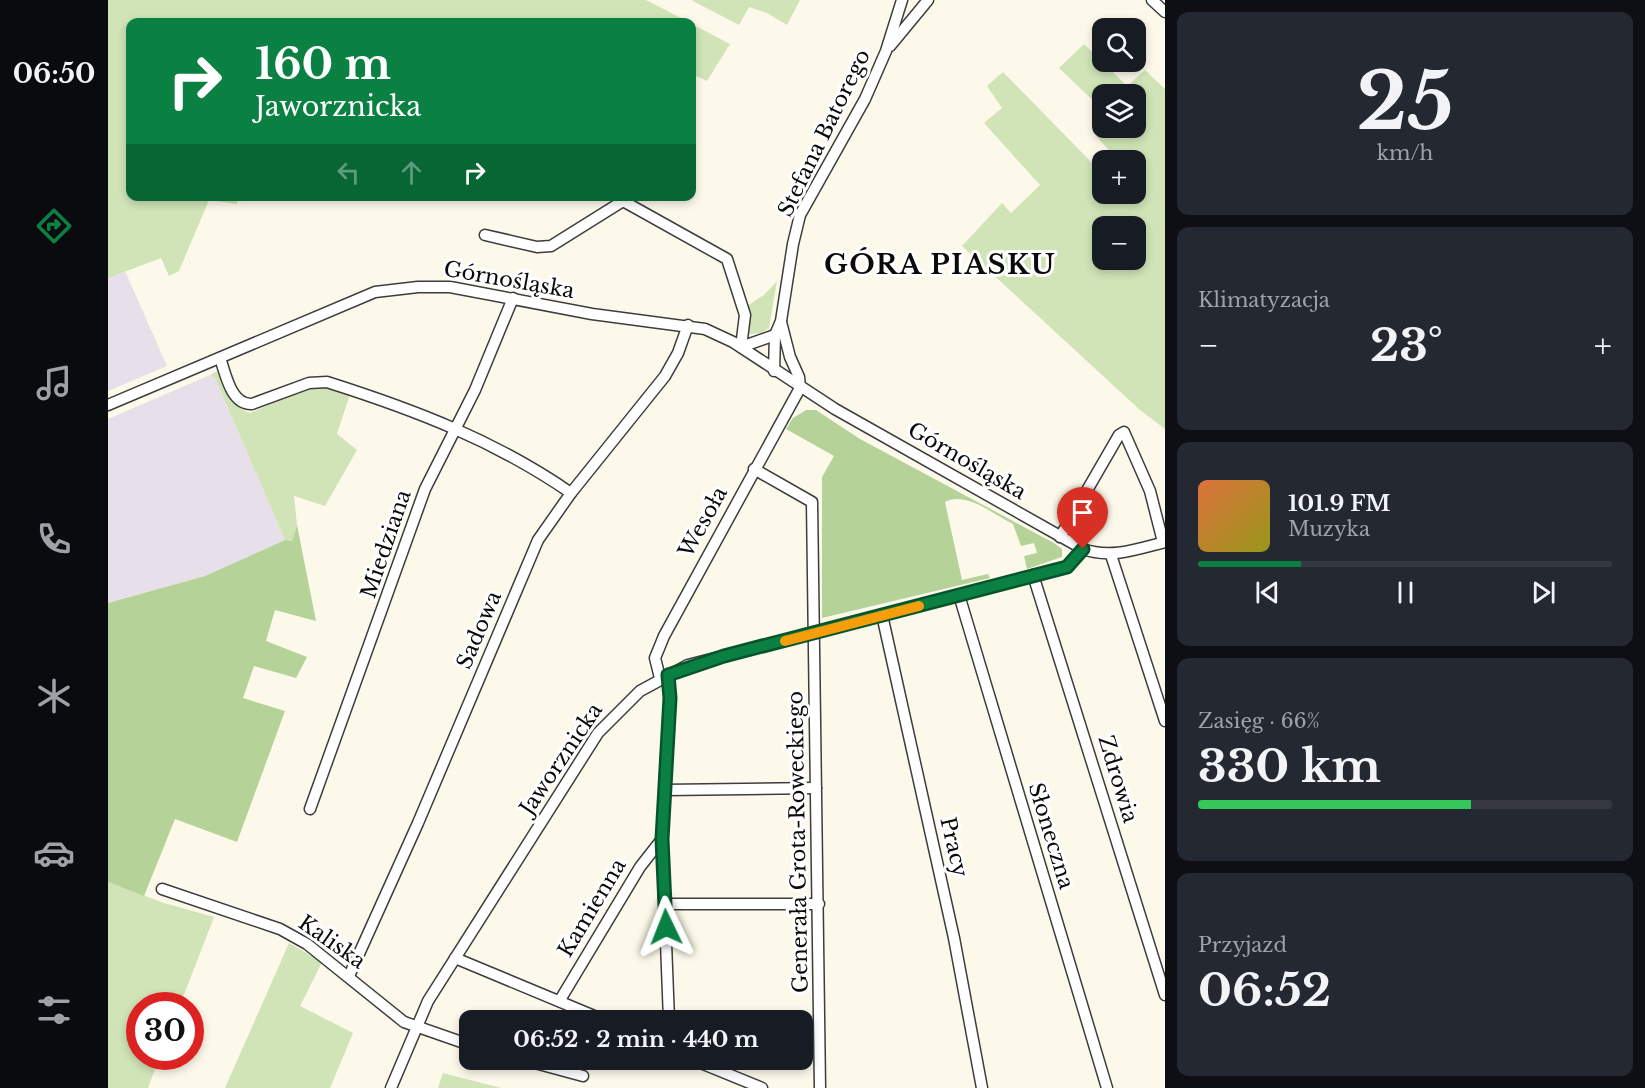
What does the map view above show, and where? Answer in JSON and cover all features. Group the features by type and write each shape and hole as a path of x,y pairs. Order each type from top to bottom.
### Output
{"street":[{"name":"Stefana Batorego","path":"774,371 775,335 781,321 793,244 800,216 864,99 886,51 902,0"},
{"path":"886,51 927,0"},
{"path":"1152,0 1165,12"},
{"path":"485,235 537,247 551,246 623,201 727,259 745,315 741,347 775,335"},
{"name":"Górnośląska","path":"108,405 375,292 418,287 450,287 591,314 705,329 741,347 800,388 1083,549"},
{"name":"Miedziana","path":"310,809 426,489 475,390 513,298"},
{"name":"Stefana Batorego","path":"781,321 790,357 799,377 800,388"},
{"name":"Sadowa","path":"348,976 418,823 538,540 571,493 665,376 678,353 688,326"},
{"path":"220,357 237,399 244,404 252,404 317,381 374,397 455,428 532,466 571,493"},
{"path":"774,371 790,357"},
{"name":"Wesoła","path":"669,1010 662,839 670,698 656,658 661,642 800,388"},
{"path":"1060,537 1119,435 1124,432 1150,491 1164,542 1111,555 1083,549"},
{"name":"Generała Grota-Roweckiego","path":"754,470 812,502 820,1088"},
{"name":"Jaworznicka","path":"391,1088 416,1027 455,958 598,733 627,701 664,676 688,666 1067,567 1083,549"},
{"path":"1111,555 1165,721"},
{"name":"Zdrowia","path":"1033,575 1165,995"},
{"name":"Słoneczna","path":"959,595 1107,1088"},
{"name":"Pracy","path":"882,615 954,938 982,1088"},
{"path":"665,790 816,788"},
{"name":"Kamienna","path":"560,1000 640,867 662,839"},
{"name":"Kaliska","path":"162,889 280,929 307,944 404,1022 459,1041"},
{"path":"665,904 819,904"},
{"path":"455,958 582,1010"},
{"path":"561,1070 583,1076"},
{"path":"718,1070 762,1088"}],"shaded area":[{"path":"125,271 167,366 108,391 108,278"},
{"path":"210,375 215,378 285,540 205,576 108,603 108,419"}],"green space":[{"path":"108,0 646,0 681,18 126,18 126,201 209,201 179,271 169,276 161,258 108,278"},
{"path":"691,0 800,0 787,25 767,13 749,7 739,25"},
{"path":"696,26 730,44 707,81 696,76"},
{"path":"1084,44 1092,52 1092,72 1113,72 1125,84 1092,84 1092,99 1059,68"},
{"path":"1146,71 1165,89 1165,429 1140,410 962,246 1002,203 1011,213 1040,185 984,123 1002,108 987,86 1003,72 1092,163 1092,204 1146,204 1146,150 1109,150 1098,138 1146,138 1146,84 1129,84"},
{"path":"216,201 237,201 237,204"},
{"path":"777,281 769,328 761,333 749,334 747,306 764,295"},
{"path":"219,370 233,401 250,413 315,385 350,394 337,434 357,450 325,506 294,496 297,525 292,541 285,540 215,378 210,375"},
{"path":"806,410 816,410 860,439 1054,543 1062,549 1062,557 1027,569 1024,556 1037,553 1034,543 1021,546 1013,524 970,501 953,499 945,502 962,580 988,574 990,578 822,618 822,477 834,456 786,429 793,418"},
{"path":"297,525 316,621 275,610 266,641 307,657 296,678 254,666 243,698 285,711 237,842 175,819 144,896 108,882 108,603 205,576 285,540 292,541"},
{"path":"108,882 164,903 214,917 185,992 126,992 126,1070 155,1070 148,1088 108,1088"},
{"path":"289,943 322,962 300,1006 353,1033 330,1088 225,1088"},
{"path":"443,1073 501,1088 438,1088"}],"slow traffic":[{"path":"785,641 919,606"}],"district":[{"name":"GÓRA PIASKU","path":"940,265"}],"route":[{"path":"666,927 662,839 670,698 668,675 679,669 724,656 1067,567 1075,561 1083,549"}]}
